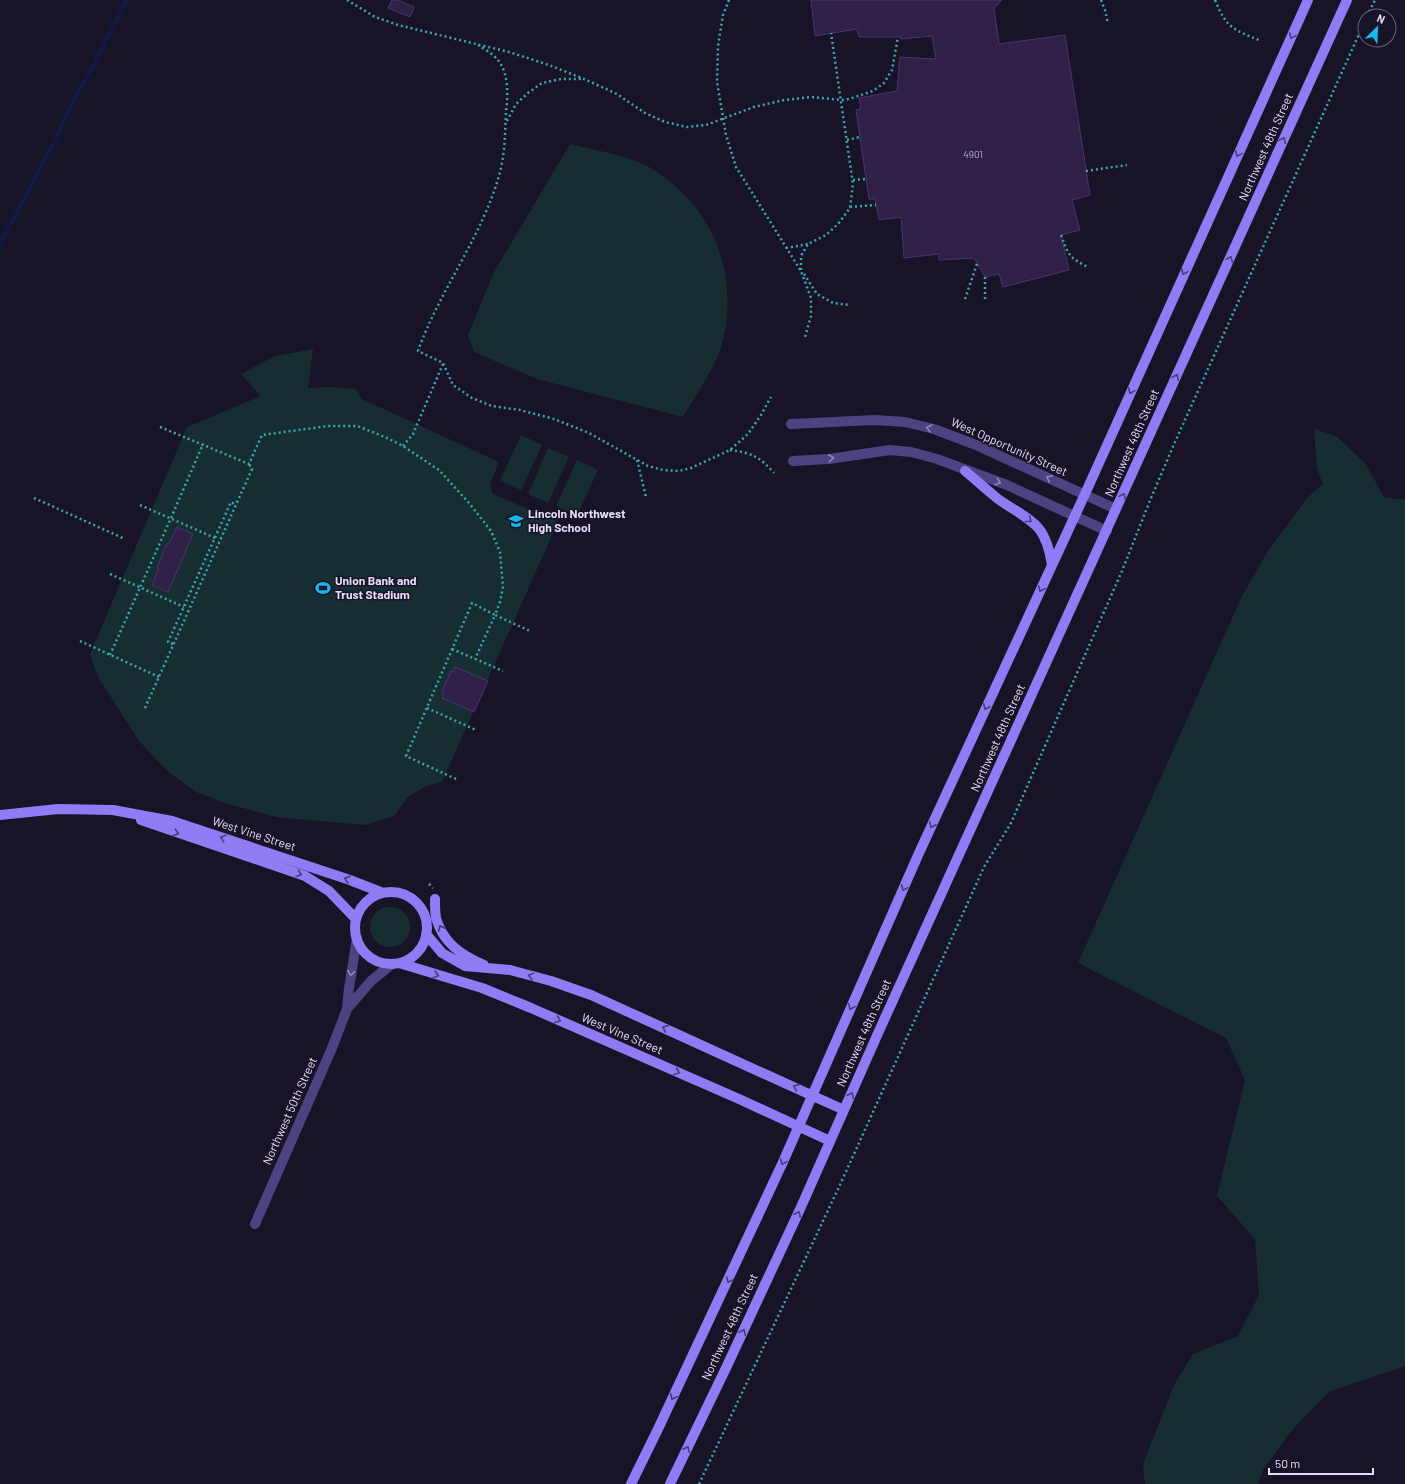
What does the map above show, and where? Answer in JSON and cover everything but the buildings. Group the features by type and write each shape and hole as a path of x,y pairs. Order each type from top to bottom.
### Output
{"main road":[{"name":"Northwest 48th Street","path":"631,1484 783,1162 919,853 1085,494 1308,0"},
{"name":"Northwest 48th Street","path":"670,1484 801,1207 882,1024 1347,0"},
{"path":"965,471 998,498 1030,519 1039,528 1048,543 1052,566"},
{"name":"West Vine Street","path":"0,815 58,809 113,810 172,821 350,880 383,893"},
{"name":"West Vine Street","path":"113,810 305,876 329,891 356,919"},
{"path":"396,892 406,895 415,901 422,909 426,919 426,934 423,944 417,953 409,959 395,963 380,962 370,957 356,938 356,919 360,910 366,902 374,896 383,893 396,892"},
{"path":"434,894 436,917 442,931 451,944 462,954 492,968"},
{"name":"West Vine Street","path":"426,934 442,953 452,960 466,966 510,970 551,981 591,995 844,1110"},
{"name":"West Vine Street","path":"395,963 482,988 531,1008 830,1141"}],"street":[{"name":"West Opportunity Street","path":"791,424 875,420 905,422 934,429 954,435 1116,509"},
{"path":"793,461 829,459 890,450 911,452 937,459 965,471 1007,485 1075,515 1106,531"},
{"name":"Northwest 50th Street","path":"255,1224 332,1048 347,1009 348,988 356,938"},
{"name":"Northwest 50th Street","path":"347,1009 370,981 395,963"}],"path":[{"path":"347,0 375,17 398,25 509,52 549,65 617,94 645,113 665,122 687,127 706,125 754,107 784,100 812,97 841,100 849,99 873,91 884,83 892,70 898,37"},
{"path":"729,0 723,15 718,46 716,82 726,135 736,167 786,248 817,294 833,303 850,305"},
{"path":"1101,0 1108,24"},
{"path":"1215,0 1225,21 1230,27 1261,41"},
{"path":"786,248 808,244 826,235 838,224 850,207 853,180 831,33"},
{"path":"699,1484 839,1188 984,867 1011,822 1122,571 1175,442 1357,40"},
{"path":"478,45 498,60 504,72 508,89 504,146 500,172 484,217 425,330 418,351 443,363 454,385 472,398 492,406 520,410 554,419 589,433 648,466 663,470 679,471 691,468 730,450 748,434 761,415 771,396"},
{"path":"506,123 516,104 542,83 561,79 584,79"},
{"path":"847,140 860,137"},
{"path":"1086,171 1126,165"},
{"path":"853,180 866,179"},
{"path":"850,207 876,205"},
{"path":"1061,235 1070,256 1088,267"},
{"path":"805,337 811,316 811,298 801,271 801,256 808,244"},
{"path":"965,299 977,264"},
{"path":"985,276 985,302"},
{"path":"403,446 413,434 443,363"},
{"path":"249,464 262,435 328,426 357,426 403,446 439,470 470,503 491,531 500,552 503,587 500,602 475,659"},
{"path":"145,708 252,469 249,464 160,427"},
{"path":"110,655 203,444"},
{"path":"730,450 752,455 764,461 774,473"},
{"path":"637,459 646,497"},
{"path":"34,498 125,539"},
{"path":"173,644 168,642 231,502 236,505"},
{"path":"140,505 215,538"},
{"path":"110,574 184,607"},
{"path":"456,778 406,756 472,603 530,631"},
{"path":"80,641 159,677"},
{"path":"452,649 503,671"},
{"path":"427,708 476,730"},
{"path":"429,884 434,894"}],"green space":[{"path":"570,144 627,158 653,169 675,186 691,202 715,239 722,260 726,281 728,303 726,326 718,357 683,417 537,379 474,352 468,335 494,272"},
{"name":"Union Bank and Trust Stadium","path":"313,349 308,388 332,387 356,389 362,399 499,462 490,484 493,494 558,522 442,782 427,786 409,796 394,816 365,825 276,817 225,803 196,792 167,771 139,741 98,677 90,654 187,427 261,396 241,374 275,356"},
{"path":"1314,429 1336,436 1365,463 1384,497 1405,499 1405,1366 1330,1391 1292,1430 1263,1470 1258,1484 1145,1484 1143,1464 1174,1385 1193,1354 1238,1336 1259,1295 1255,1239 1217,1196 1245,1080 1226,1038 1078,963 1242,596 1268,551 1307,498 1323,484 1317,469"},
{"path":"521,435 542,445 521,490 500,481"},
{"path":"548,448 569,457 548,503 528,494"},
{"path":"577,460 598,470 577,516 556,506"},
{"path":"394,907 401,910 407,916 410,927 409,935 401,944 394,947 386,947 379,944 371,935 370,923 373,916 382,908"}],"waterway":[{"path":"0,245 56,138 76,95 91,70 127,0"}],"place":[{"name":"Lincoln Northwest High School","path":"516,521"},
{"name":"Union Bank and Trust Stadium","path":"323,588"}]}
